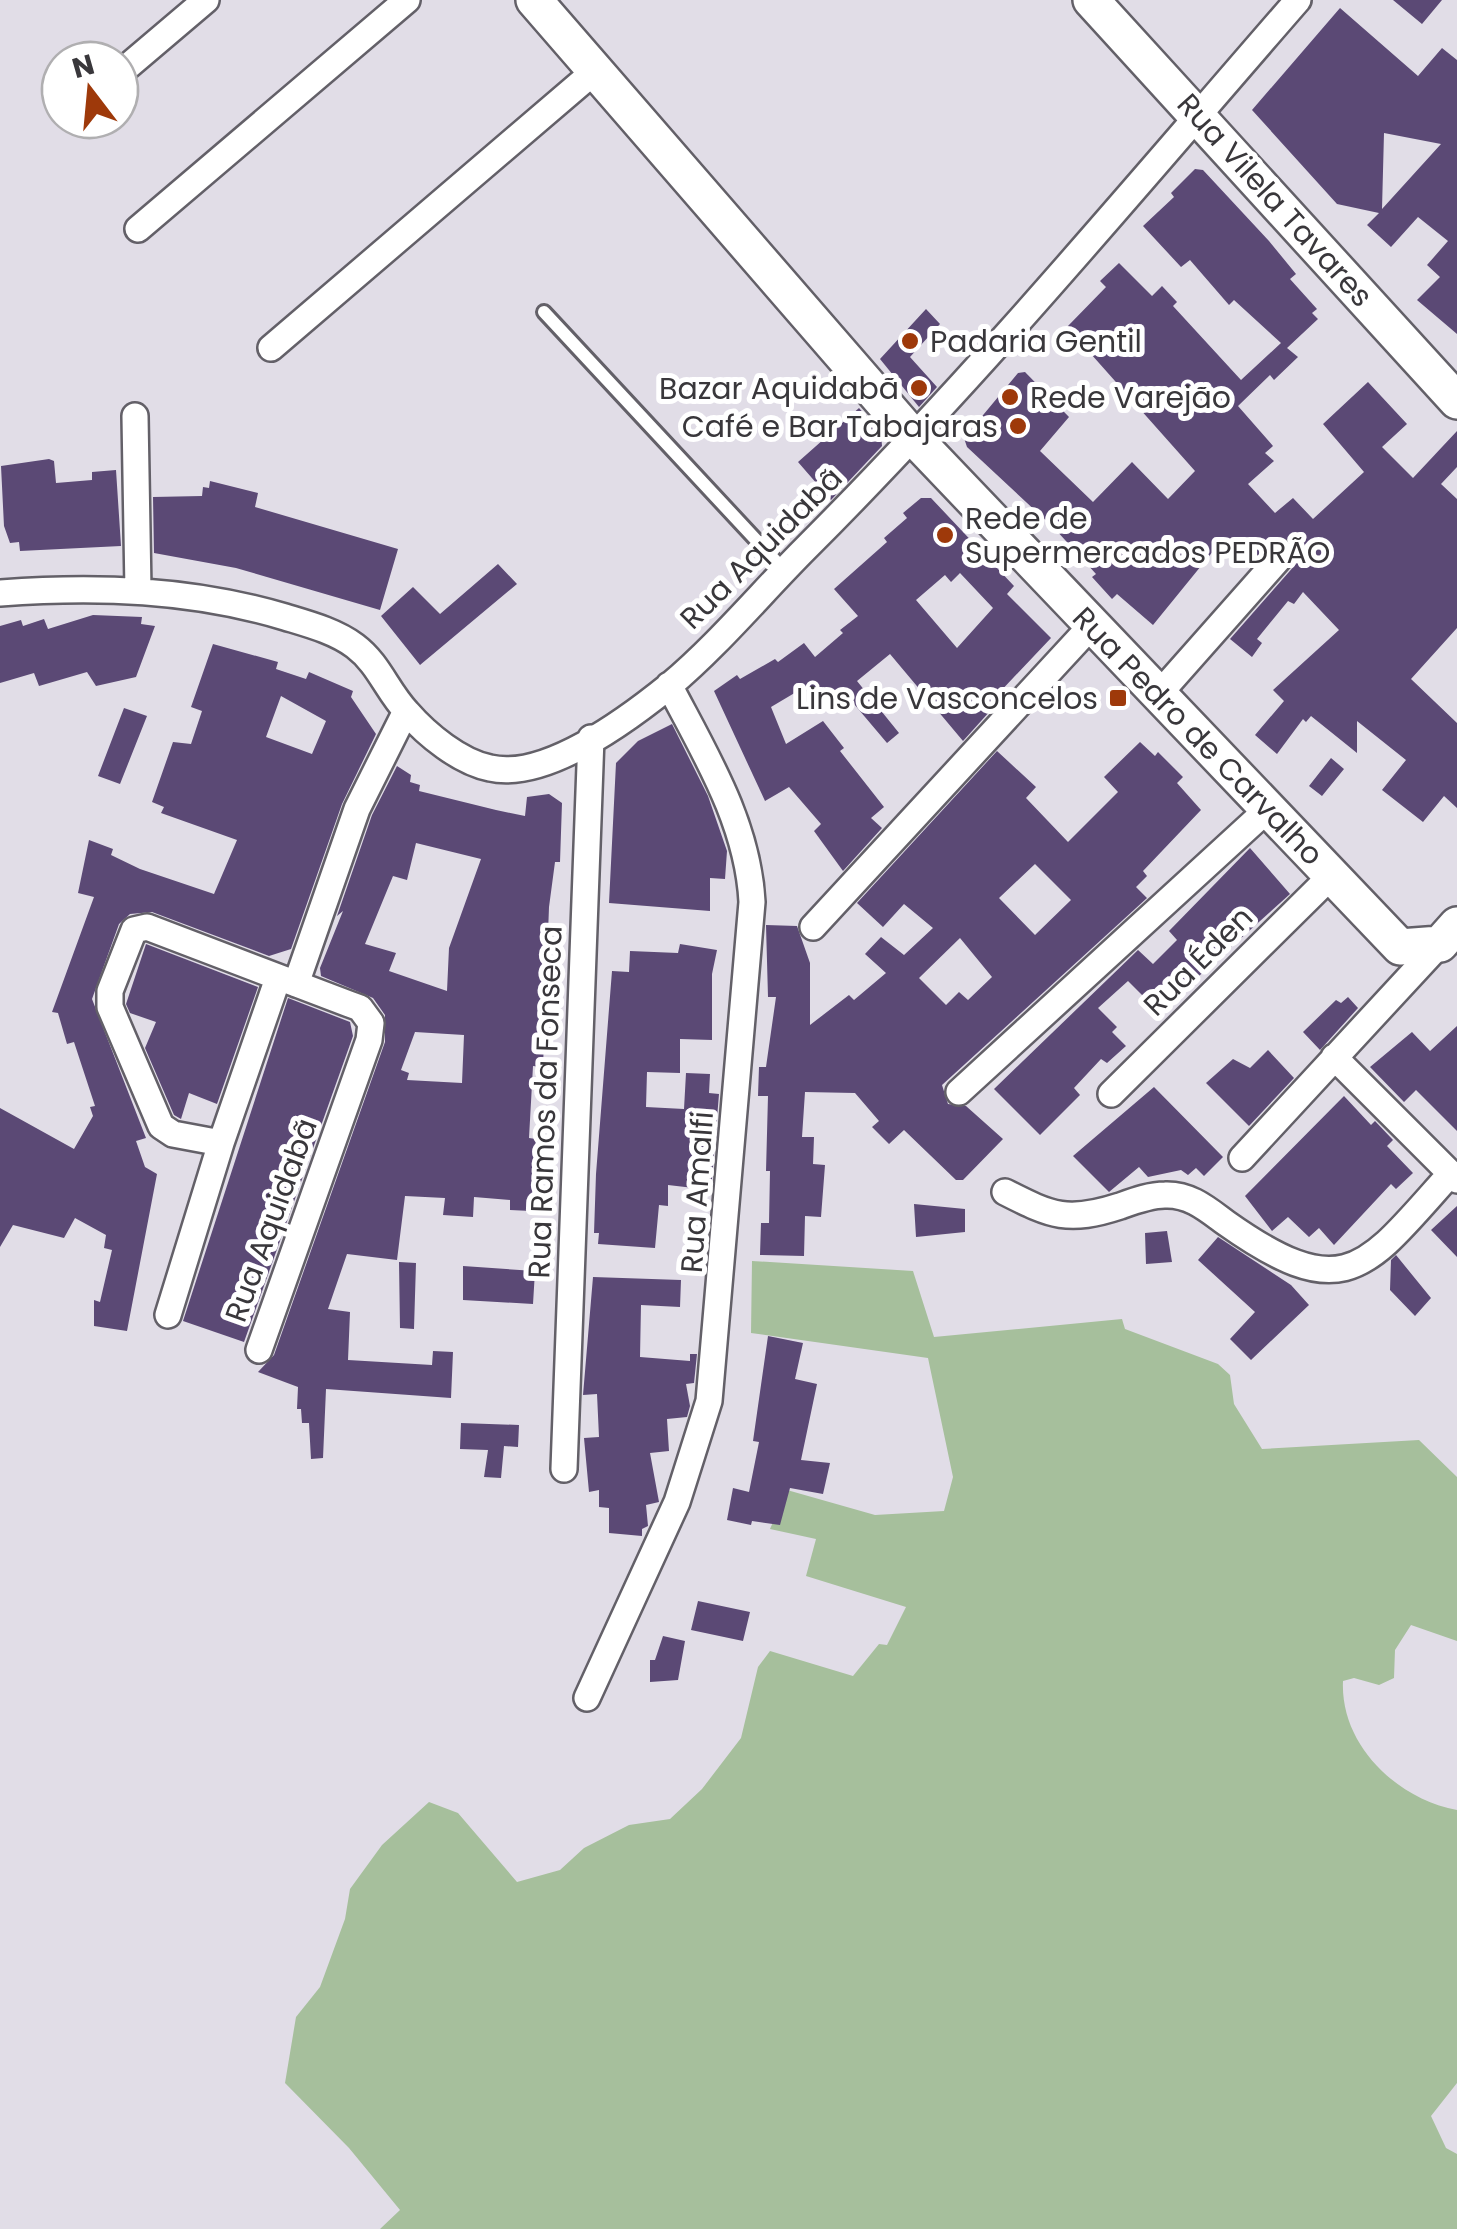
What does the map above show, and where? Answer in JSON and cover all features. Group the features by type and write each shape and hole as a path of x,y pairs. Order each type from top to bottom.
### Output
{"street":[{"path":"140,56 206,0"},
{"path":"138,229 408,0"},
{"name":"Rua Pedro de Carvalho","path":"534,0 915,439 1400,947"},
{"name":"Rua Vilela Tavares","path":"1091,0 1457,401"},
{"name":"Rua Aquidabã","path":"0,593 81,588 138,590 254,608 322,629 353,644 378,668 406,711 462,758 489,768 517,771 543,766 669,686 915,439 1298,0"},
{"path":"272,348 596,70"},
{"path":"135,416 138,590"},
{"path":"1159,694 1283,554"},
{"path":"813,927 1092,625"},
{"name":"Rua Amalfi","path":"587,1698 677,1502 709,1401 720,1320 752,902 750,864 741,832 669,686"},
{"path":"168,1315 222,1143 358,809 406,711"},
{"name":"Rua Ramos da Fonseca","path":"564,1468 592,738"},
{"path":"959,1092 1269,808"},
{"name":"Rua Éden","path":"1110,1094 1331,876"},
{"name":"Rua Aquidabã","path":"222,1143 174,1134 154,1115 110,1008 116,973 134,930 148,927 360,1008 368,1016 371,1030 259,1350"},
{"path":"1370,1016 1400,947 1449,935"},
{"path":"1242,1158 1449,935"},
{"path":"1005,1192 1044,1212 1073,1219 1165,1195 1192,1199 1287,1262 1339,1272 1360,1266 1379,1253 1454,1176 1334,1057"}],"lane":[{"path":"544,312 784,570"}],"green space":[{"path":"752,1261 913,1271 934,1337 1122,1319 1125,1329 1218,1364 1230,1375 1234,1404 1262,1449 1419,1440 1457,1477 1457,1641 1411,1625 1395,1650 1394,1678 1379,1685 1354,1678 1343,1681 1351,1727 1376,1765 1413,1794 1457,1810 1457,2083 1431,2116 1446,2148 1457,2154 1457,2229 380,2229 400,2210 349,2148 285,2083 296,2017 320,1987 345,1919 350,1889 382,1845 429,1802 458,1813 517,1882 560,1870 584,1848 629,1825 670,1819 702,1789 741,1738 758,1667 770,1651 853,1676 879,1644 887,1645 906,1607 806,1576 816,1539 770,1529 787,1490 875,1515 944,1511 953,1477 928,1358 751,1333"}],"building":[{"path":"1393,0 1442,0 1422,24"},
{"path":"1340,8 1418,76 1442,48 1457,60 1457,334 1417,300 1440,277 1427,265 1448,241 1418,217 1391,247 1367,225 1379,213 1337,204 1252,110","holes":["1384,133 1441,144 1382,209"]},
{"path":"1195,169 1203,170 1269,241 1296,274 1290,279 1317,309 1312,313 1318,319 1287,348 1298,357 1274,380 1270,375 1238,406 1273,446 1265,453 1274,461 1248,484 1275,513 1293,498 1313,519 1364,472 1323,424 1368,382 1407,424 1382,447 1413,478 1457,431 1457,467 1441,484 1457,499 1457,628 1411,679 1457,723 1457,808 1444,796 1423,822 1382,790 1406,760 1357,721 1357,753 1311,716 1306,722 1303,719 1277,754 1255,735 1284,701 1273,690 1339,630 1303,592 1294,604 1288,601 1257,639 1262,643 1252,657 1230,639 1296,564 1299,550 1293,541 1277,539 1253,563 1223,539 1153,625 1117,594 1112,599 1092,577 1096,574 1055,529 967,447 964,438 1018,373 1025,372 1069,417 1040,451 1093,502 1132,462 1168,499 1195,471 1067,327 1106,287 1100,281 1119,263 1152,296 1162,286 1177,302 1173,306 1241,380 1281,343 1234,300 1229,305 1190,260 1181,267 1143,226 1174,197 1171,193"},
{"path":"926,309 940,324 910,357 937,387 919,407 880,359"},
{"path":"859,408 881,433 882,446 831,500 798,462"},
{"path":"54,461 56,483 92,480 92,472 116,470 121,546 20,551 19,542 10,543 4,526 1,466"},
{"path":"210,481 258,493 255,507 398,549 380,610 236,568 154,553 153,497 202,496 203,487 209,488"},
{"path":"921,498 931,498 1014,586 1007,594 1051,638 997,695 1000,700 963,741 890,654 857,681 899,733 887,743 843,691 825,705 808,685 771,707 786,744 823,721 844,748 840,751 884,807 871,818 882,828 843,871 814,831 821,824 789,787 765,801 714,691 737,675 740,679 775,659 778,662 804,643 815,657 843,633 840,630 858,616 834,589 887,542 884,538 907,518 903,513","holes":["960,573 993,608 957,648 916,600 945,575 951,582"]},
{"path":"498,564 517,584 420,665 381,616 413,587 440,614"},
{"path":"93,615 142,617 141,624 155,626 136,677 96,686 87,672 39,686 34,673 0,683 0,626 21,620 23,626 44,619 48,629"},
{"path":"213,644 278,662 276,669 306,679 309,672 353,691 351,697 376,734 342,804 291,949 269,956 152,912 130,914 119,924 92,999 146,1138 136,1141 145,1167 157,1174 127,1331 94,1326 94,1300 100,1302 112,1250 104,1248 106,1235 75,1218 64,1238 13,1225 0,1247 0,1108 74,1149 93,1116 90,1107 95,1106 74,1042 67,1044 58,1013 52,1012 94,897 78,893 89,840 113,849 111,855 140,869 214,894 237,840 161,813 164,807 152,802 173,742 191,744 202,711 191,707","holes":["281,696 326,721 312,754 266,737"]},
{"path":"124,708 147,716 120,784 98,776"},
{"path":"672,724 708,796 727,851 725,879 710,878 710,911 609,903 616,763 638,741"},
{"path":"1140,742 1155,756 1158,752 1183,777 1177,783 1201,810 1143,871 1147,876 1136,887 1147,898 942,1085 948,1104 966,1106 1003,1139 963,1180 956,1180 904,1130 889,1144 872,1127 879,1121 855,1093 805,1092 802,1137 814,1137 813,1164 825,1165 821,1217 805,1216 804,1256 760,1255 761,1223 769,1223 770,1171 766,1171 768,1096 758,1096 759,1067 766,1067 776,997 768,997 766,925 797,926 810,963 810,1025 849,995 854,1000 886,973 865,954 881,937 904,955 933,928 904,904 883,927 857,903 997,751 1036,787 1026,798 1068,842 1118,792 1104,777","holes":["1035,864 1071,900 1035,935 999,898","960,938 992,977 968,1000 959,992 946,1005 919,978"]},
{"path":"1331,758 1344,769 1322,796 1309,786"},
{"path":"397,766 411,775 410,782 420,785 419,791 496,810 525,816 527,797 549,794 562,803 560,862 555,862 549,907 543,1067 533,1066 529,1138 536,1139 531,1211 510,1210 510,1200 474,1197 473,1217 443,1215 445,1198 405,1196 397,1260 347,1254 328,1309 350,1312 348,1360 432,1365 433,1351 453,1352 451,1398 326,1389 323,1458 311,1459 309,1423 302,1423 301,1409 297,1409 298,1387 258,1372 274,1355 385,1042 385,1015 373,998 321,976 320,968 343,911 337,916 372,815","holes":["416,843 481,859 449,948 447,991 389,971 396,953 365,944 393,876 407,880","415,1032 464,1035 462,1083 407,1080 409,1073 401,1070"]},
{"path":"1250,848 1290,894 1159,1012 1128,981 1098,1008 1117,1027 1112,1032 1126,1046 1107,1063 1101,1059 1074,1088 1080,1095 1040,1135 994,1089 1138,950 1153,964 1177,940 1169,931"},
{"path":"146,944 258,987 217,1104 189,1093 181,1119 174,1115 145,1048 156,1022 130,1013 126,1004"},
{"path":"680,944 717,950 712,974 712,1040 680,1039 680,1073 647,1072 646,1107 684,1109 686,1073 710,1074 709,1093 719,1094 711,1190 668,1185 668,1206 659,1205 655,1248 598,1244 599,1233 594,1233 596,1174 612,971 629,972 630,951 678,953"},
{"path":"1348,997 1358,1008 1320,1050 1303,1032 1336,1000 1341,1003"},
{"path":"288,998 350,1022 353,1036 244,1342 183,1321"},
{"path":"1457,1026 1457,1131 1416,1090 1404,1102 1370,1067 1412,1032 1430,1051"},
{"path":"1268,1050 1294,1078 1249,1126 1206,1083 1233,1059 1250,1068"},
{"path":"1154,1087 1223,1157 1204,1176 1196,1168 1188,1175 1181,1170 1148,1177 1139,1167 1109,1192 1073,1156"},
{"path":"1344,1096 1371,1125 1375,1121 1393,1140 1387,1146 1413,1173 1396,1189 1391,1184 1334,1245 1319,1228 1309,1237 1288,1217 1272,1231 1245,1196"},
{"path":"914,1204 965,1209 965,1232 916,1237"},
{"path":"1457,1206 1457,1257 1431,1230"},
{"path":"1167,1231 1172,1262 1146,1264 1145,1233"},
{"path":"1218,1237 1291,1285 1309,1305 1251,1360 1230,1339 1255,1312 1198,1260"},
{"path":"1396,1255 1431,1298 1415,1316 1390,1290 1391,1260"},
{"path":"399,1262 416,1263 414,1329 400,1328"},
{"path":"463,1266 535,1271 533,1304 463,1300"},
{"path":"593,1277 681,1280 680,1307 641,1305 640,1357 690,1361 690,1354 697,1354 694,1383 686,1384 690,1406 687,1417 667,1419 669,1451 650,1453 659,1502 646,1505 648,1526 642,1529 642,1536 609,1533 609,1508 599,1507 599,1490 589,1492 584,1438 599,1437 597,1394 583,1395"},
{"path":"768,1336 803,1343 795,1379 817,1384 801,1460 830,1463 823,1494 790,1488 780,1525 752,1521 751,1525 727,1520 733,1488 749,1492 759,1442 753,1441"},
{"path":"461,1423 519,1425 518,1447 504,1446 501,1478 484,1477 488,1450 460,1449"},
{"path":"698,1601 750,1612 743,1641 691,1630"},
{"path":"663,1636 685,1641 678,1680 650,1682 650,1660 655,1660"}],"place":[{"name":"Padaria Gentil","path":"910,341"},
{"name":"Bazar Aquidabã","path":"919,388"},
{"name":"Rede Varejão","path":"1010,397"},
{"name":"Café e Bar Tabajaras","path":"1018,426"},
{"name":"Rede de Supermercados PEDRÃO","path":"945,535"},
{"name":"Lins de Vasconcelos","path":"1118,698"}]}
